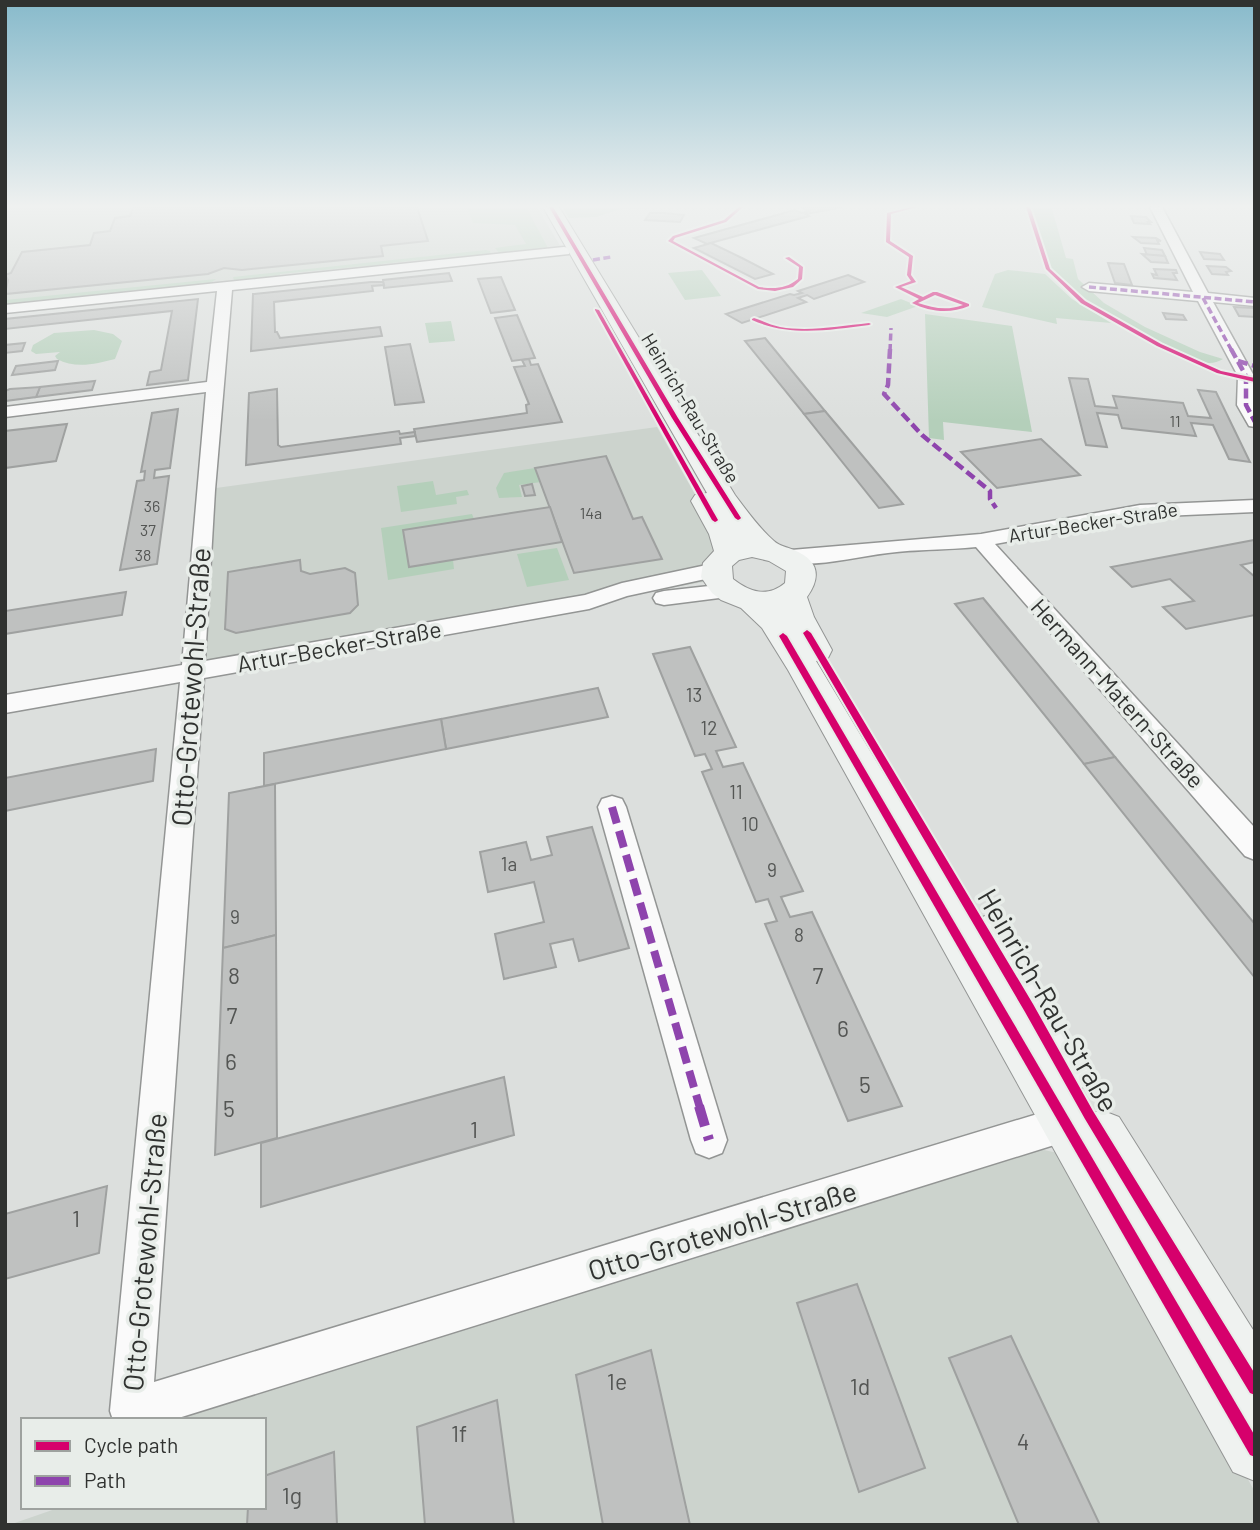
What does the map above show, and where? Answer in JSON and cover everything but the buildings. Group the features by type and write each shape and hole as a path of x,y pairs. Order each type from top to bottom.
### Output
{"main road":[{"name":"Heinrich-Rau-Straße","path":"579,278 723,534 798,617 822,663 1029,1008 1078,1119 1255,1450"},
{"name":"Heinrich-Rau-Straße","path":"594,278 716,485 747,530 758,574"},
{"name":"Heinrich-Rau-Straße","path":"1078,1119 1255,1388"}],"street":[{"path":"5,309 299,278"},
{"path":"1191,278 1248,370 1246,405 1255,422"},
{"name":"Otto-Grotewohl-Straße","path":"225,286 205,490 193,671 131,1411 1078,1119"},
{"path":"1089,287 1255,302"},
{"path":"5,412 215,386"},
{"name":"Artur-Becker-Straße","path":"5,704 589,602 626,604 758,574 897,558 932,545 981,540 1140,511 1255,506"},
{"name":"Hermann-Matern-Straße","path":"981,540 1255,848"},
{"path":"612,807 709,1140"}],"shaded area":[{"path":"5,278 275,278 5,306"},
{"path":"657,427 715,530 715,580 201,670 216,488"},
{"path":"1044,1150 1067,1155 1255,1492 1255,1525 9,1525 55,1509 266,1509 266,1418 154,1418 1024,1151"}],"green space":[{"path":"671,278 708,278 721,296 685,300"},
{"path":"993,278 1050,278 1072,299 1111,323 1056,318 1057,324 982,307"},
{"path":"1060,278 1078,278 1104,303 1145,327 1200,352 1223,359 1205,363 1144,337 1098,309"},
{"path":"216,279 208,285 5,306 5,300"},
{"path":"901,299 918,306 887,317 861,313"},
{"path":"925,314 1012,326 1032,432 943,422 944,440 929,438"},
{"path":"451,321 455,341 429,343 425,323"},
{"path":"94,330 113,334 122,341 115,359 78,365 57,359 55,356 60,352 36,354 31,351 33,345 54,333"},
{"path":"535,468 541,482 519,485 522,497 499,498 496,488 504,473"},
{"path":"433,481 436,495 467,490 469,495 456,497 457,504 401,512 397,486"},
{"path":"472,514 474,519 403,530 410,567 453,560 454,569 388,580 381,528"},
{"path":"557,548 569,580 527,587 517,554"}],"marked path":[{"path":"1089,287 1255,302"},
{"path":"1203,298 1246,376 1246,405 1255,422"},
{"path":"891,328 888,385 884,394 922,435 990,491 990,499 996,508"},
{"path":"1238,361 1255,366"},
{"path":"612,807 709,1140"}],"cycle path":[{"path":"593,278 675,418 738,518"},
{"path":"740,278 758,288 775,290 791,286 800,278"},
{"path":"911,278 914,282 897,287 923,299"},
{"path":"1058,278 1083,302 1159,345 1219,372 1255,380"},
{"path":"935,293 967,305 940,310 914,303 935,293"},
{"path":"597,310 715,520"},
{"path":"754,319 767,325 795,330 869,324"},
{"path":"807,633 1029,1008 1089,1115 1255,1388"},
{"path":"783,636 1255,1450"}]}
